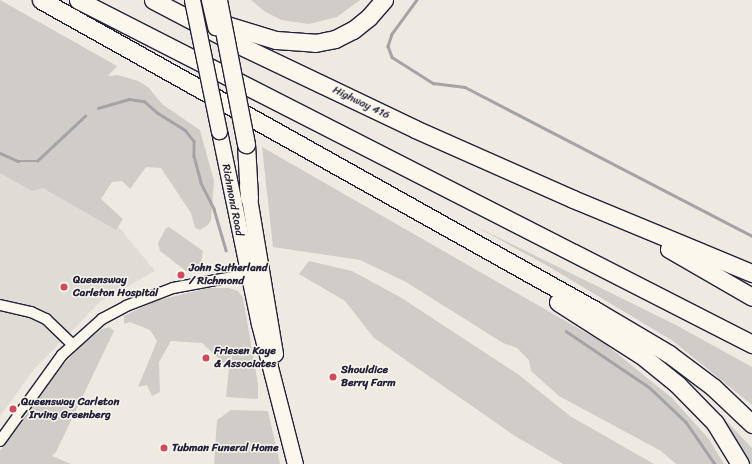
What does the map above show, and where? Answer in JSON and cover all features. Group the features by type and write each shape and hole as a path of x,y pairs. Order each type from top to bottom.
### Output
{"highway":[{"path":"40,0 379,191 558,289 669,354 713,387 752,424"},
{"path":"78,0 752,344"},
{"path":"218,0 242,142 249,198"},
{"path":"157,2 276,40 305,44 330,40 353,30 369,18 384,0"},
{"name":"Highway 416","path":"157,2 235,43 415,129 573,199"},
{"path":"379,191 575,312 656,365 706,412 740,464"},
{"path":"573,199 752,273"},
{"path":"573,199 687,259 752,297"}],"main road":[{"name":"Richmond Road","path":"192,0 218,131 255,275 280,399 295,464"},
{"path":"209,0 242,142"},
{"name":"Richmond Road","path":"249,198 255,275"}],"street":[{"path":"0,440 48,372 73,345 102,319 154,294 172,288 255,275"},
{"path":"0,305 31,312 46,319 73,345"}],"shaded area":[{"path":"0,0 117,66 108,76 118,75 138,81 148,87 162,104 200,130 214,181 211,220 208,225 200,230 195,228 191,213 161,168 146,167 130,189 122,181 112,182 101,199 123,219 116,230 43,188 32,191 0,173"},
{"path":"251,0 360,0 337,17 309,24 281,20 264,11"},
{"path":"262,147 604,343 672,398 709,439 724,464 676,464 661,451 559,396 531,371 529,360 517,348 503,343 406,282 360,260 273,247"},
{"name":"Queensway Carleton Hospital","path":"0,149 107,213 155,271 100,302 35,368 0,416"},
{"path":"473,225 676,325 752,367 752,405 673,341 546,265"},
{"path":"169,227 203,251 200,268 186,271 160,251 158,243 166,228"},
{"path":"309,261 352,271 400,297 519,375 570,416 654,464 563,464 515,436 374,338 345,301 299,274"},
{"path":"208,288 229,288 238,291 243,298 258,384 258,399 226,397 229,368 202,343 171,341 159,362 160,392 152,396 147,385 138,387 157,341 150,330 130,322 124,324 124,316 155,301"},
{"path":"109,327 114,331 56,452 52,456 71,464 0,464 0,451 56,373 81,345 102,329"},
{"path":"715,409 752,448 752,464 749,464"},
{"path":"231,410 268,411 280,464 214,464 217,420"}],"waterway":[{"path":"417,0 392,34 388,46 392,57 433,83 465,87 752,236"},
{"path":"98,108 129,99 144,101 158,113 185,130 194,141 194,156 201,183 214,209 226,250"},
{"path":"0,153 18,161 37,161 85,116"},
{"path":"566,331 649,387 686,422 715,464"}],"place":[{"name":"John Sutherland / Richmond","path":"181,275"},
{"name":"Queensway Carleton Hospital","path":"64,287"},
{"name":"Friesen Kaye & Associates","path":"206,358"},
{"name":"Shouldice Berry Farm","path":"333,377"},
{"name":"Queensway Carleton / Irving Greenberg","path":"13,409"},
{"name":"Tubman Funeral Home","path":"164,448"}]}
